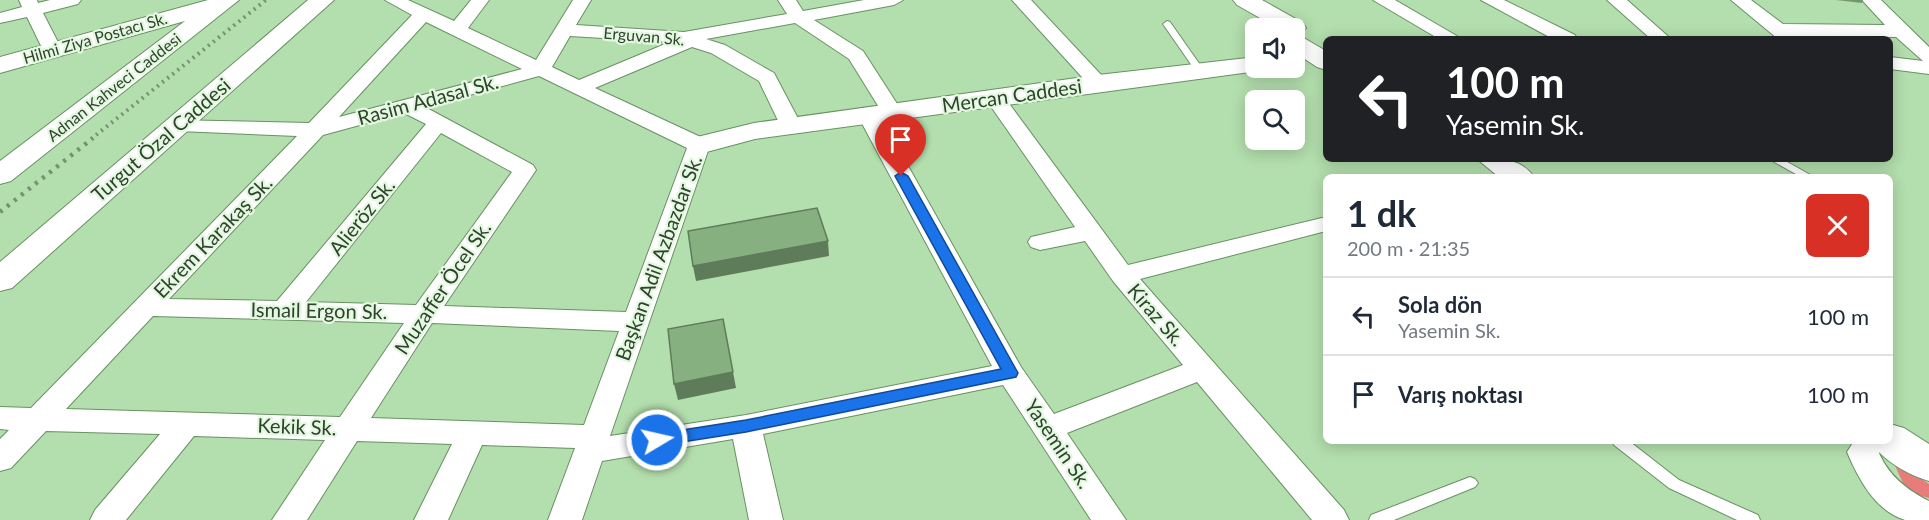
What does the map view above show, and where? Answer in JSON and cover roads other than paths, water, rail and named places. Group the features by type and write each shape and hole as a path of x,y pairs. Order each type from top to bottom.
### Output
{"street":[{"path":"0,18 30,5 72,0"},
{"name":"Turgut Özal Caddesi","path":"0,280 322,0"},
{"name":"Başkan Adil Azbazdar Sk.","path":"394,0 699,145 565,520"},
{"path":"457,30 480,0"},
{"path":"540,70 582,0"},
{"path":"787,0 798,17"},
{"path":"578,88 687,39 894,0"},
{"path":"1021,0 1098,83"},
{"path":"1230,0 1260,18"},
{"path":"1245,0 1275,18"},
{"path":"1382,0 1446,36"},
{"path":"1490,0 1562,36"},
{"path":"1616,0 1658,36"},
{"path":"1740,0 1785,34 1901,31"},
{"path":"1871,0 1929,57"},
{"name":"Hilmi Ziya Postacı Sk.","path":"5,65 225,1"},
{"name":"Adnan Kahveci Caddesi","path":"0,175 225,1"},
{"path":"30,5 52,50"},
{"name":"Ekrem Karakaş Sk.","path":"0,459 423,14"},
{"name":"Yasemin Sk.","path":"798,17 856,55 880,115 1010,373 1109,520"},
{"name":"Erguvan Sk.","path":"564,30 687,39 718,49 767,77 792,128"},
{"path":"1305,42 1318,57"},
{"path":"1305,48 1318,57"},
{"path":"1893,63 1929,68"},
{"name":"Mercan Caddesi","path":"699,145 754,131 792,128 1098,83 1245,66"},
{"name":"Rasim Adasal Sk.","path":"178,125 315,130 540,70"},
{"name":"Kiraz Sk.","path":"995,98 1122,275 1332,520"},
{"name":"Muzaffer Öcel Sk.","path":"290,520 424,314 525,170 408,106"},
{"name":"Alieröz Sk.","path":"285,310 438,123"},
{"path":"1469,162 1487,174"},
{"path":"1496,162 1514,174"},
{"path":"1122,275 1323,226"},
{"path":"1040,242 1091,232"},
{"name":"Ismail Ergon Sk.","path":"145,308 285,310 636,322"},
{"path":"1047,429 1203,369"},
{"name":"Kekik Sk.","path":"0,418 472,432 592,444 746,426 1010,373"},
{"path":"107,520 186,424"},
{"path":"746,426 766,520"},
{"path":"431,520 472,432"},
{"path":"1895,434 1929,465"},
{"path":"1877,444 1863,452 1868,467 1880,486 1897,501 1925,516"}],"lane":[{"path":"1167,24 1200,71"},
{"path":"1780,162 1803,174"},
{"path":"1623,444 1674,484 1752,520"},
{"path":"1377,520 1470,483"}],"railway":[{"path":"91,139 266,0"},
{"path":"0,212 93,138"}]}
